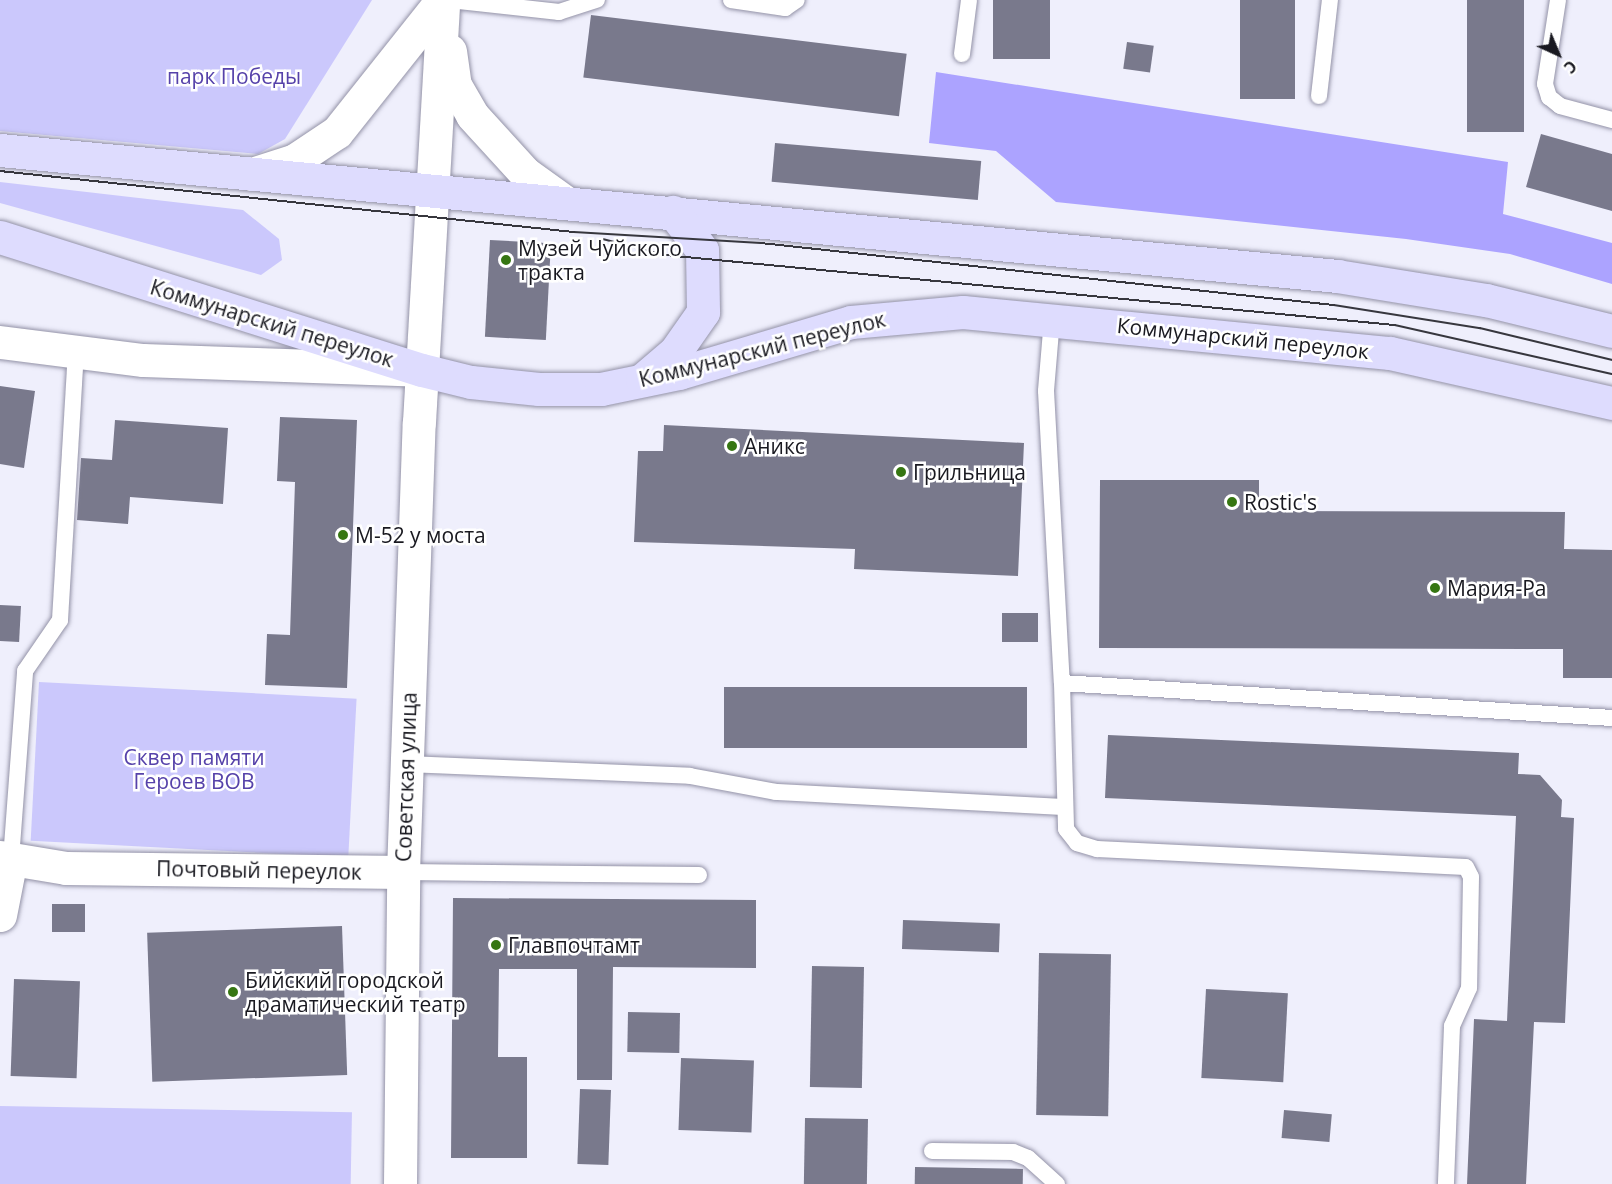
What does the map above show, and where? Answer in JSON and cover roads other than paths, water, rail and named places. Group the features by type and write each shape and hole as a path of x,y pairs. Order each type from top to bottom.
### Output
{"main road":[{"path":"0,150 246,175 432,189 673,212 1390,283 1612,331"},
{"path":"640,381 675,352 703,312 702,250 673,212"},
{"name":"Коммунарский переулок","path":"0,237 256,321 471,382 539,389 601,389 640,381 805,334 885,317 963,312 1390,353 1612,403"}],"street":[{"path":"246,175 295,160 338,132 443,0"},
{"path":"443,0 455,85 472,116 525,173 565,202"},
{"name":"Советская улица","path":"400,1184 403,872 422,369 443,0"},
{"path":"0,342 76,353 260,366 422,369"},
{"path":"0,915 5,858"},
{"name":"Почтовый переулок","path":"5,858 66,868 403,872"}],"lane":[{"path":"450,0 559,12 597,0"},
{"path":"731,0 785,8 797,0"},
{"path":"962,54 969,0"},
{"path":"1319,96 1330,0"},
{"path":"1558,0 1545,84 1549,97 1560,106 1612,120"},
{"path":"1052,319 1046,391 1062,683 1065,807 1070,837 1097,849 1466,867 1471,878 1469,988 1452,1026 1446,1184"},
{"path":"5,858 25,671 60,620 76,353"},
{"path":"1062,683 1612,718"},
{"path":"407,764 690,776 776,792 1065,807"},
{"name":"Почтовый переулок","path":"403,872 699,875"},
{"path":"932,1151 1012,1152 1028,1158 1058,1184"}],"tram line":[{"path":"0,171 574,232 761,243 1334,305 1480,328 1612,360"},
{"path":"603,239 665,255 1395,325 1612,374"}],"place":[{"name":"Музей Чуйского тракта","path":"506,260"},
{"name":"Аникс","path":"732,446"},
{"name":"Грильница","path":"901,472"},
{"name":"Rostic's","path":"1232,502"},
{"name":"М-52 у моста","path":"343,535"},
{"name":"Мария-Ра","path":"1435,588"},
{"name":"Главпочтамт","path":"496,945"},
{"name":"Бийский городской драматический театр","path":"233,992"}],"park label":[{"name":"парк Победы","path":"234,76"},
{"name":"Сквер памяти Героев ВОВ","path":"194,769"}]}
